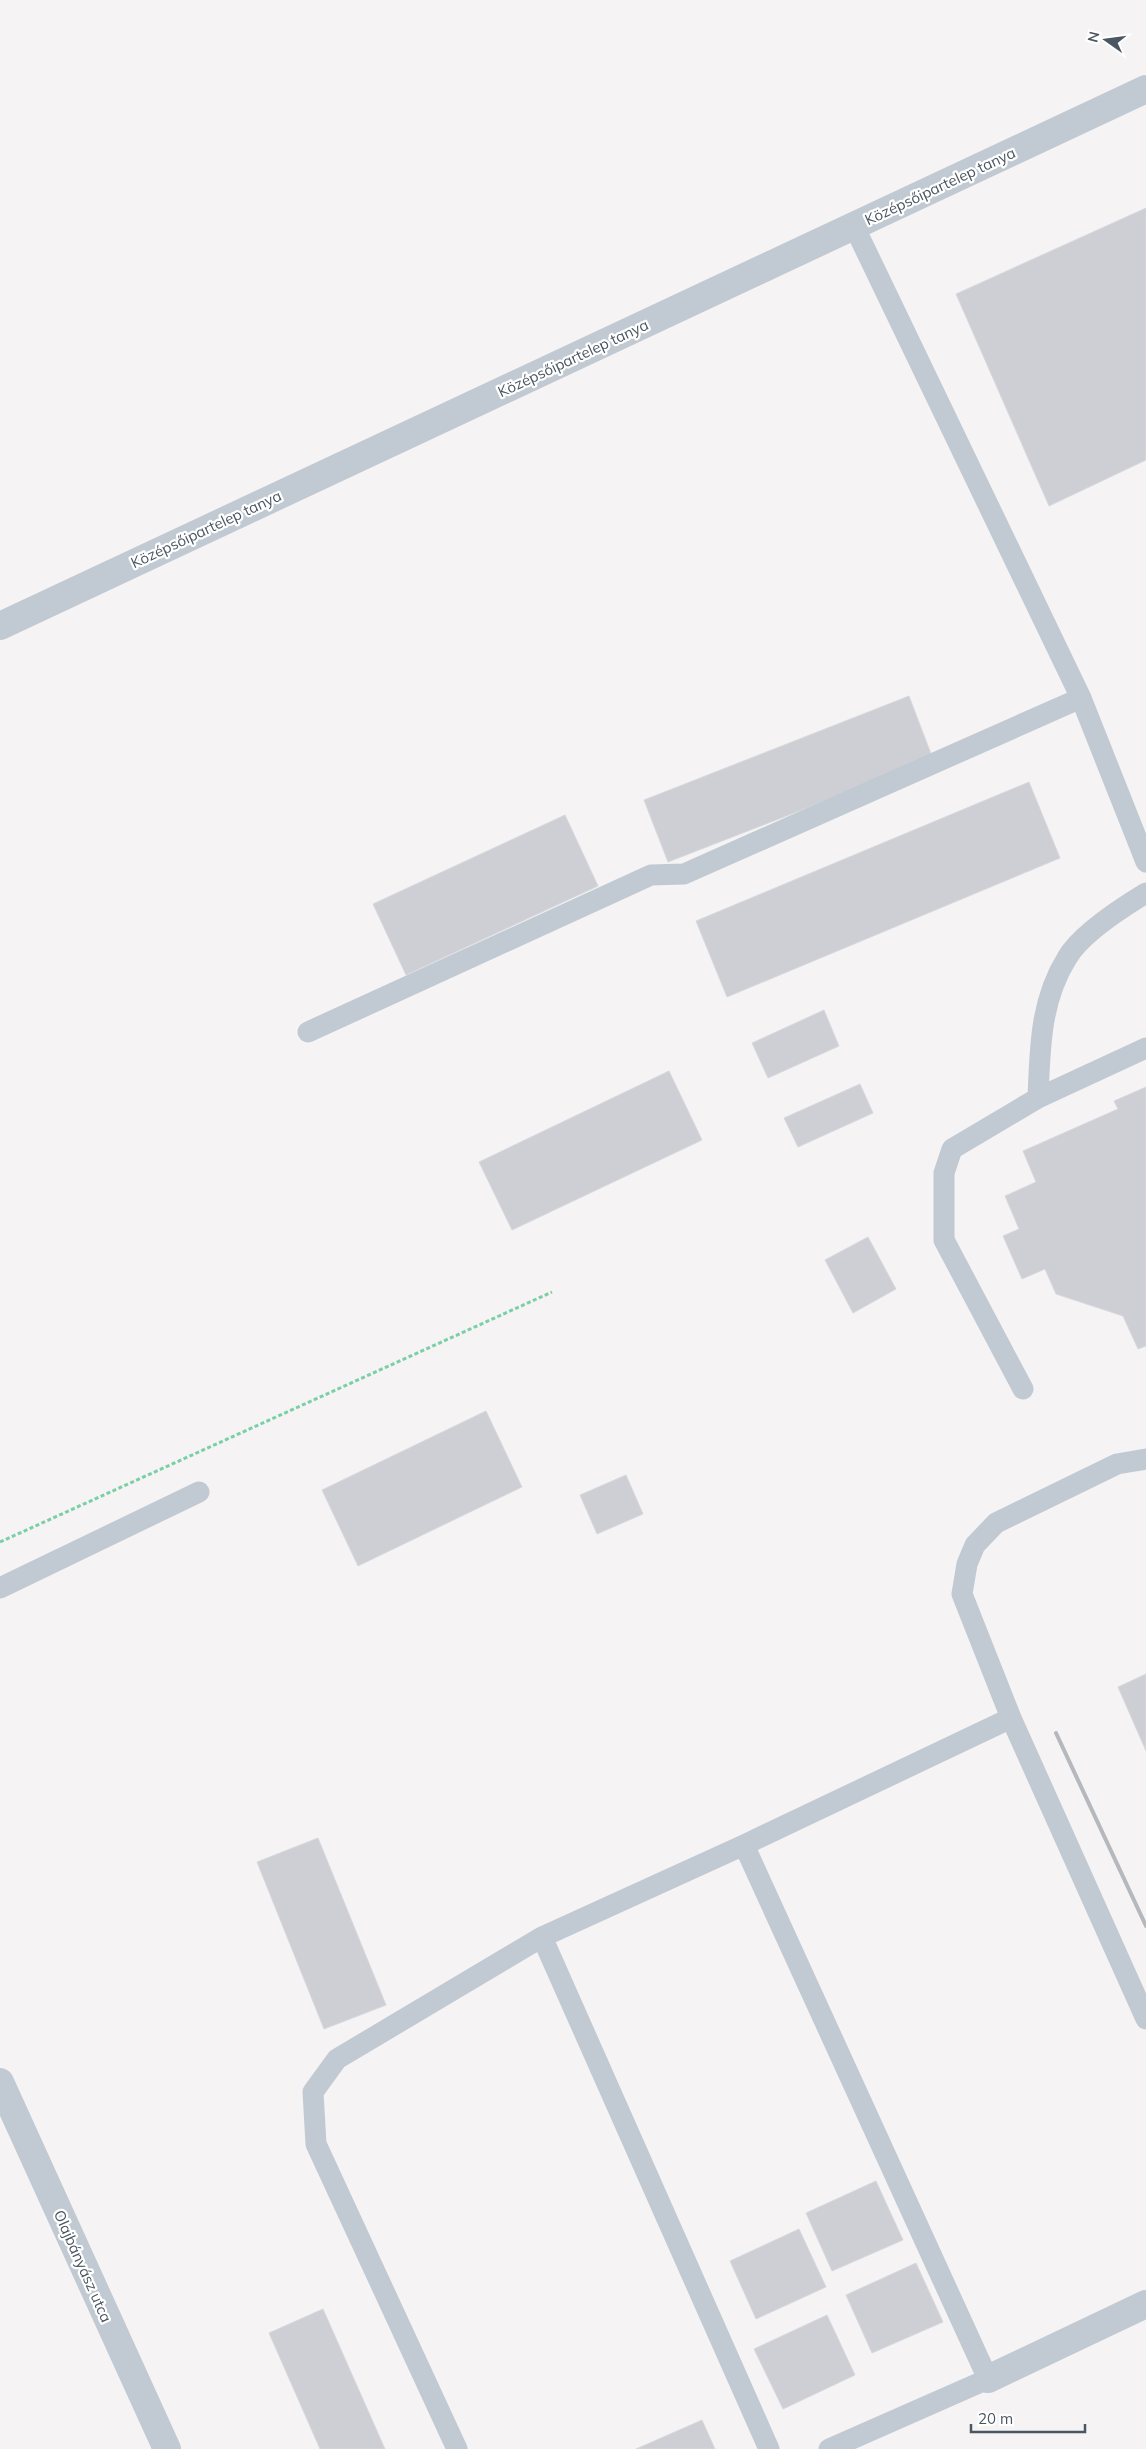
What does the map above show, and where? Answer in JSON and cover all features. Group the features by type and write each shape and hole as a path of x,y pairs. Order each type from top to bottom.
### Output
{"street":[{"name":"Középsőipartelep tanya","path":"0,626 1146,89"},
{"name":"Olajbányász utca","path":"0,2082 167,2449"},
{"path":"988,2379 1146,2304"}],"lane":[{"path":"854,226 1081,698 1146,862"},
{"path":"308,1032 650,875 684,874 1081,698"},
{"path":"1038,1098 1041,1033 1048,996 1067,956 1095,930 1146,893"},
{"path":"1023,1389 944,1240 944,1173 952,1149 1038,1098 1146,1048"},
{"path":"1146,1458 1118,1464 996,1523 975,1545 966,1564 962,1594 1011,1718 1146,2019"},
{"path":"0,1588 199,1492"},
{"path":"457,2449 316,2144 313,2092 337,2058 542,1937 744,1845 1011,1718"},
{"path":"744,1845 988,2379 830,2449"},
{"path":"542,1937 769,2449"}],"path":[{"path":"0,1542 552,1292"}],"building":[{"path":"1146,208 1146,460 1049,506 956,294"},
{"path":"909,696 933,759 668,862 644,800"},
{"path":"1029,782 1060,858 727,997 696,921"},
{"path":"565,815 598,886 406,975 373,904"},
{"path":"824,1010 839,1046 768,1078 752,1043"},
{"path":"669,1071 702,1140 512,1230 479,1162"},
{"path":"860,1084 873,1113 798,1147 784,1118"},
{"path":"1146,1087 1146,1346 1138,1349 1123,1316 1056,1294 1045,1269 1022,1279 1003,1236 1019,1229 1005,1196 1036,1182 1023,1151 1118,1109 1114,1101"},
{"path":"868,1237 896,1289 853,1313 825,1260"},
{"path":"486,1411 522,1487 358,1566 322,1490"},
{"path":"626,1475 643,1514 597,1534 580,1495"},
{"path":"1146,1674 1146,1751 1118,1687"},
{"path":"318,1838 386,2005 324,2029 257,1862"},
{"path":"876,2181 903,2240 832,2271 806,2213"},
{"path":"799,2229 826,2287 756,2319 730,2261"},
{"path":"916,2263 943,2322 872,2353 846,2295"},
{"path":"323,2309 385,2449 320,2449 269,2333"},
{"path":"827,2315 855,2375 783,2409 754,2349"},
{"path":"702,2420 715,2449 636,2449"}],"railway":[{"path":"1056,1733 1146,1926"}]}
